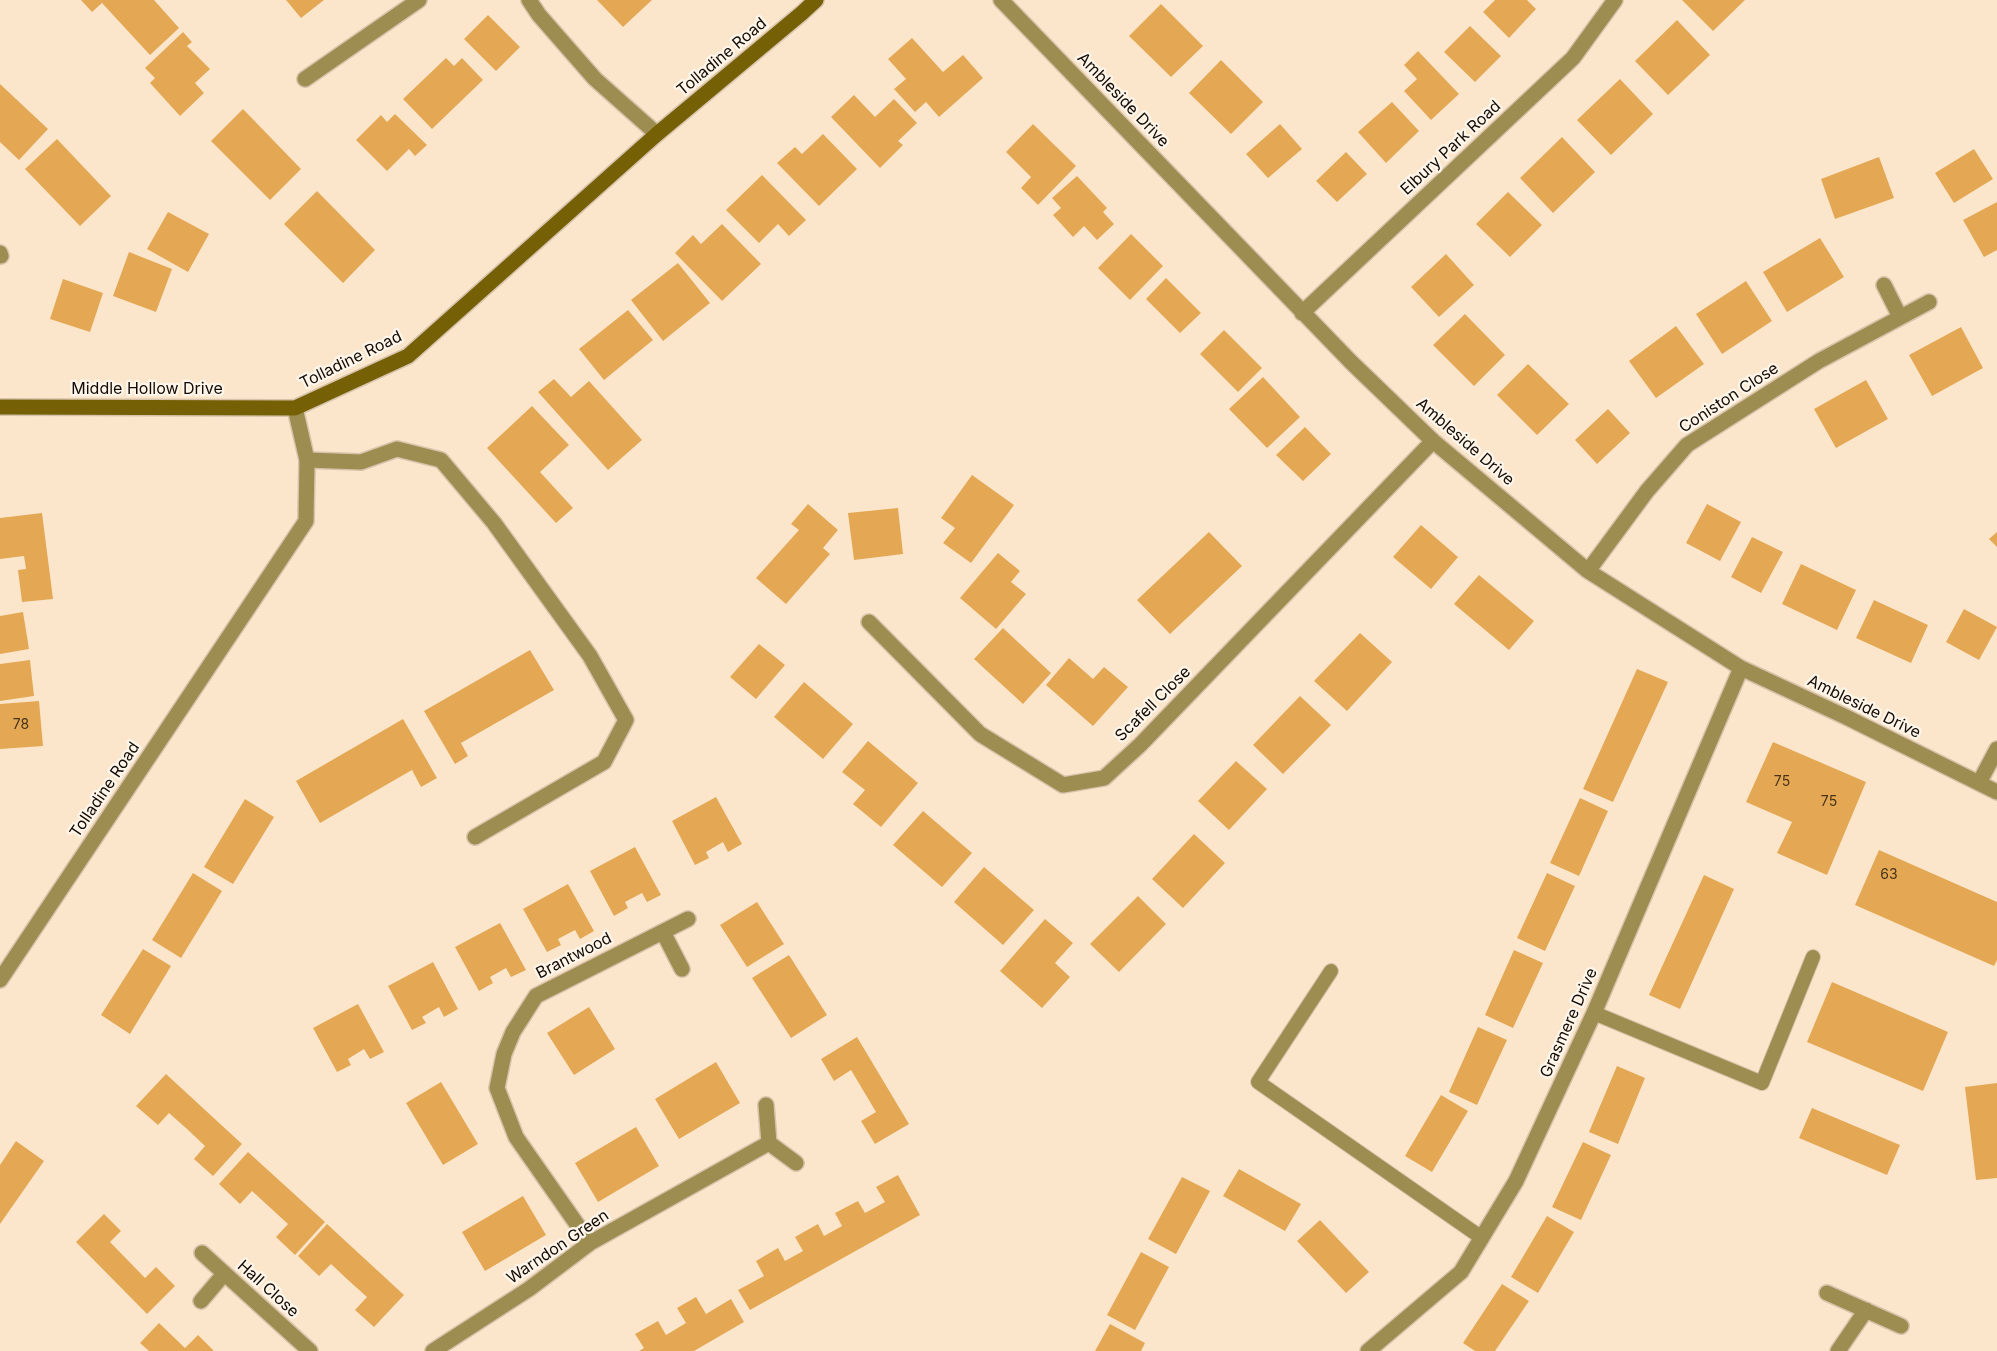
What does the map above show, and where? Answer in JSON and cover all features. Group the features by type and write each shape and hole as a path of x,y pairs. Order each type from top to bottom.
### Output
{"main road":[{"name":"Tolladine Road","path":"294,408 408,356 657,134 816,0"},
{"name":"Middle Hollow Drive","path":"0,407 294,408"}],"street":[{"path":"305,79 419,0"},
{"path":"529,0 539,15 595,79 657,134"},
{"name":"Ambleside Drive","path":"1000,0 1302,313 1433,441 1588,571 1741,668 1997,792"},
{"name":"Elbury Park Road","path":"1302,313 1573,58 1616,0"},
{"path":"1884,285 1900,317"},
{"name":"Coniston Close","path":"1588,571 1647,491 1687,445 1819,361 1929,302"},
{"name":"Tolladine Road","path":"0,980 306,521 307,460 294,408"},
{"name":"Scafell Close","path":"869,622 980,734 1063,785 1104,778 1148,737 1433,441"},
{"path":"307,460 361,462 397,449 441,459 494,522 590,656 626,720 604,762 476,837"},
{"name":"Grasmere Drive","path":"1368,1351 1461,1272 1516,1180 1594,1012 1741,668"},
{"path":"1979,783 1997,749"},
{"name":"Brantwood","path":"590,1243 516,1137 498,1088 504,1054 513,1032 536,996 688,919"},
{"path":"663,932 682,969"},
{"path":"766,1105 769,1143 796,1163"},
{"name":"Warndon Green","path":"433,1351 529,1289 590,1243 769,1143"},
{"name":"Hall Close","path":"202,1253 310,1351"},
{"path":"201,1301 224,1274"},
{"path":"1827,1293 1901,1326"},
{"path":"1838,1351 1866,1310"}],"lane":[{"path":"1594,1012 1762,1083 1813,957"},
{"path":"1331,971 1258,1082 1482,1238"}],"building":[{"path":"81,0 154,0 179,28 150,55 102,3 92,12"},
{"path":"286,0 324,0 301,18"},
{"path":"597,0 652,0 623,27"},
{"path":"1495,0 1527,0 1536,9 1509,38 1483,12"},
{"path":"1682,0 1745,0 1713,31"},
{"path":"1161,4 1203,46 1171,77 1129,36"},
{"path":"488,15 520,47 496,71 464,39"},
{"path":"1677,20 1710,55 1668,95 1635,61"},
{"path":"1470,26 1501,56 1475,82 1444,52"},
{"path":"183,32 192,42 187,46 210,69 195,83 204,93 180,116 150,83 155,78 145,68"},
{"path":"912,38 943,72 963,55 983,78 939,117 926,102 915,112 894,89 906,79 888,59"},
{"path":"1418,51 1459,94 1431,120 1404,91 1417,79 1404,65"},
{"path":"446,58 454,66 462,58 483,80 432,129 403,99"},
{"path":"1221,60 1263,102 1231,134 1189,93"},
{"path":"1620,79 1653,114 1611,155 1577,120"},
{"path":"0,84 48,129 19,160 0,142"},
{"path":"854,95 875,117 894,99 917,123 898,141 903,145 880,168 831,117"},
{"path":"1392,102 1419,131 1386,163 1358,132"},
{"path":"243,109 301,169 270,200 211,141"},
{"path":"395,114 427,145 415,156 409,149 387,171 356,140 381,115 387,122"},
{"path":"1033,124 1076,166 1038,205 1021,188 1031,177 1006,152"},
{"path":"1280,124 1302,149 1268,178 1246,154"},
{"path":"823,134 857,169 819,206 777,163 795,147 802,154"},
{"path":"1562,137 1595,172 1553,213 1520,178"},
{"path":"57,139 111,196 80,226 25,169"},
{"path":"1974,149 1993,179 1954,203 1935,173"},
{"path":"1346,152 1367,174 1337,202 1316,181"},
{"path":"1879,157 1894,198 1835,219 1821,179"},
{"path":"762,175 806,220 789,236 778,224 759,243 726,210"},
{"path":"1077,176 1107,208 1103,212 1114,224 1097,240 1084,226 1073,237 1053,215 1061,208 1052,198"},
{"path":"317,191 375,250 343,283 284,224"},
{"path":"1508,192 1542,225 1510,257 1476,224"},
{"path":"1997,202 1997,250 1984,257 1963,220"},
{"path":"168,212 209,234 188,272 147,249"},
{"path":"722,224 761,264 722,301 675,253 693,235 701,244"},
{"path":"1131,234 1163,266 1130,300 1098,268"},
{"path":"1820,238 1844,277 1787,312 1763,272"},
{"path":"129,252 172,269 156,312 113,296"},
{"path":"1446,254 1474,285 1439,317 1411,287"},
{"path":"678,263 710,303 663,341 631,300"},
{"path":"1166,278 1201,313 1180,333 1146,299"},
{"path":"63,279 103,293 90,332 50,319"},
{"path":"1746,281 1772,321 1722,354 1696,314"},
{"path":"628,310 653,340 604,380 579,349"},
{"path":"1465,314 1505,355 1474,386 1433,345"},
{"path":"1676,326 1704,364 1656,398 1629,361"},
{"path":"1961,327 1983,368 1932,396 1909,355"},
{"path":"1224,330 1262,368 1238,392 1200,354"},
{"path":"1528,364 1569,404 1537,435 1497,395"},
{"path":"1263,377 1300,417 1267,448 1229,409"},
{"path":"554,379 571,397 589,381 642,440 608,470 538,392"},
{"path":"1866,380 1888,419 1836,448 1814,409"},
{"path":"532,406 569,445 540,472 573,508 556,523 487,448"},
{"path":"1608,409 1630,433 1597,464 1575,440"},
{"path":"1305,427 1331,454 1303,481 1276,455"},
{"path":"972,475 1014,505 971,563 943,543 955,528 941,518"},
{"path":"808,504 838,530 823,548 830,554 786,604 756,578 799,530 791,524"},
{"path":"1707,504 1741,522 1720,561 1686,543"},
{"path":"898,508 903,554 854,560 848,513"},
{"path":"42,513 53,599 22,602 18,570 26,569 24,556 0,559 0,518"},
{"path":"1421,525 1458,557 1431,589 1393,557"},
{"path":"1209,532 1242,566 1170,634 1137,600"},
{"path":"1997,532 1997,547 1989,539"},
{"path":"1752,537 1783,552 1761,593 1731,577"},
{"path":"998,553 1020,571 1011,582 1026,594 996,629 960,598"},
{"path":"1801,564 1856,590 1837,630 1782,604"},
{"path":"1479,575 1534,621 1509,650 1454,604"},
{"path":"1874,600 1928,625 1911,663 1856,638"},
{"path":"1964,609 1997,627 1979,660 1946,642"},
{"path":"23,612 29,649 0,654 0,616"},
{"path":"1003,628 1051,673 1023,704 974,659"},
{"path":"1360,633 1392,662 1347,711 1314,681"},
{"path":"759,644 785,665 756,699 730,677"},
{"path":"530,650 554,690 461,743 468,756 455,764 424,711"},
{"path":"1069,658 1093,679 1104,667 1128,687 1093,726 1046,685"},
{"path":"30,660 34,696 0,701 0,664"},
{"path":"1637,669 1668,682 1613,802 1583,789"},
{"path":"804,682 853,724 823,759 774,717"},
{"path":"1300,696 1331,725 1283,774 1253,745"},
{"path":"39,701 43,746 0,749 0,704"},
{"path":"403,719 437,778 421,787 412,770 320,823 296,781"},
{"path":"868,741 918,783 881,827 853,804 865,790 842,772"},
{"path":"1773,742 1866,782 1827,875 1777,853 1792,822 1746,802"},
{"path":"1236,761 1267,789 1229,830 1198,801"},
{"path":"716,797 742,844 728,852 723,842 706,852 709,858 695,865 672,821"},
{"path":"1580,798 1608,811 1579,876 1550,863"},
{"path":"245,799 274,817 233,884 204,867"},
{"path":"923,811 972,853 942,887 893,845"},
{"path":"1194,834 1225,863 1183,908 1152,879"},
{"path":"635,847 661,895 647,902 642,893 625,902 628,908 614,916 590,871"},
{"path":"1879,850 1997,902 1997,960 1994,966 1855,905"},
{"path":"984,867 1034,910 1003,945 954,902"},
{"path":"193,873 222,891 181,958 152,940"},
{"path":"1547,873 1575,886 1545,951 1517,938"},
{"path":"1704,875 1734,889 1680,1009 1649,995"},
{"path":"568,884 594,931 580,939 575,930 558,939 561,945 547,952 523,909"},
{"path":"1138,896 1166,924 1119,972 1090,944"},
{"path":"757,902 784,944 747,967 720,925"},
{"path":"1045,919 1073,943 1055,963 1070,977 1042,1008 1000,971"},
{"path":"500,923 526,970 511,977 506,968 490,977 493,983 479,991 455,947"},
{"path":"143,949 171,966 130,1034 101,1015"},
{"path":"1514,950 1543,963 1513,1028 1485,1015"},
{"path":"789,955 827,1015 791,1038 752,978"},
{"path":"433,962 458,1009 444,1017 439,1007 422,1017 426,1023 412,1030 388,986"},
{"path":"1832,982 1948,1032 1923,1091 1807,1042"},
{"path":"358,1004 384,1052 370,1059 364,1049 348,1059 351,1065 337,1072 313,1028"},
{"path":"589,1007 615,1049 574,1075 547,1033"},
{"path":"1478,1027 1507,1040 1477,1105 1449,1092"},
{"path":"857,1037 909,1124 875,1144 861,1121 876,1112 851,1070 834,1081 821,1059"},
{"path":"716,1062 740,1103 679,1139 655,1099"},
{"path":"1617,1066 1645,1078 1618,1144 1589,1132"},
{"path":"166,1074 242,1144 213,1176 194,1159 205,1146 187,1129 169,1113 158,1125 136,1106"},
{"path":"441,1082 478,1144 443,1165 406,1103"},
{"path":"1997,1083 1997,1178 1976,1180 1965,1087"},
{"path":"1441,1095 1468,1111 1432,1172 1405,1156"},
{"path":"1812,1108 1900,1145 1887,1175 1799,1138"},
{"path":"636,1127 659,1166 598,1202 575,1163"},
{"path":"16,1141 44,1161 0,1224 0,1165"},
{"path":"1583,1142 1611,1155 1581,1220 1552,1207"},
{"path":"248,1152 325,1222 295,1255 276,1237 288,1224 252,1191 240,1204 219,1184"},
{"path":"1239,1169 1301,1204 1285,1231 1223,1196"},
{"path":"898,1175 920,1215 750,1310 738,1290 764,1276 756,1261 778,1248 785,1261 803,1251 795,1237 818,1224 824,1236 842,1226 835,1213 858,1201 865,1213 885,1202 876,1187"},
{"path":"1182,1177 1210,1191 1176,1254 1148,1239"},
{"path":"523,1196 546,1235 485,1271 462,1232"},
{"path":"104,1214 121,1231 110,1242 145,1278 156,1267 175,1286 147,1314 76,1242"},
{"path":"1547,1216 1574,1232 1538,1293 1511,1277"},
{"path":"1320,1220 1369,1272 1346,1293 1297,1241"},
{"path":"327,1224 404,1295 374,1327 355,1310 367,1297 331,1264 319,1276 298,1256"},
{"path":"1141,1252 1169,1267 1135,1330 1107,1315"},
{"path":"1502,1284 1529,1301 1495,1351 1475,1351 1463,1343"},
{"path":"696,1297 706,1314 731,1299 744,1322 694,1351 639,1351 644,1348 635,1334 658,1321 666,1335 686,1323 677,1308"},
{"path":"159,1323 185,1348 198,1335 214,1351 149,1351 140,1343"},
{"path":"1110,1324 1145,1343 1141,1351 1095,1351"}]}
